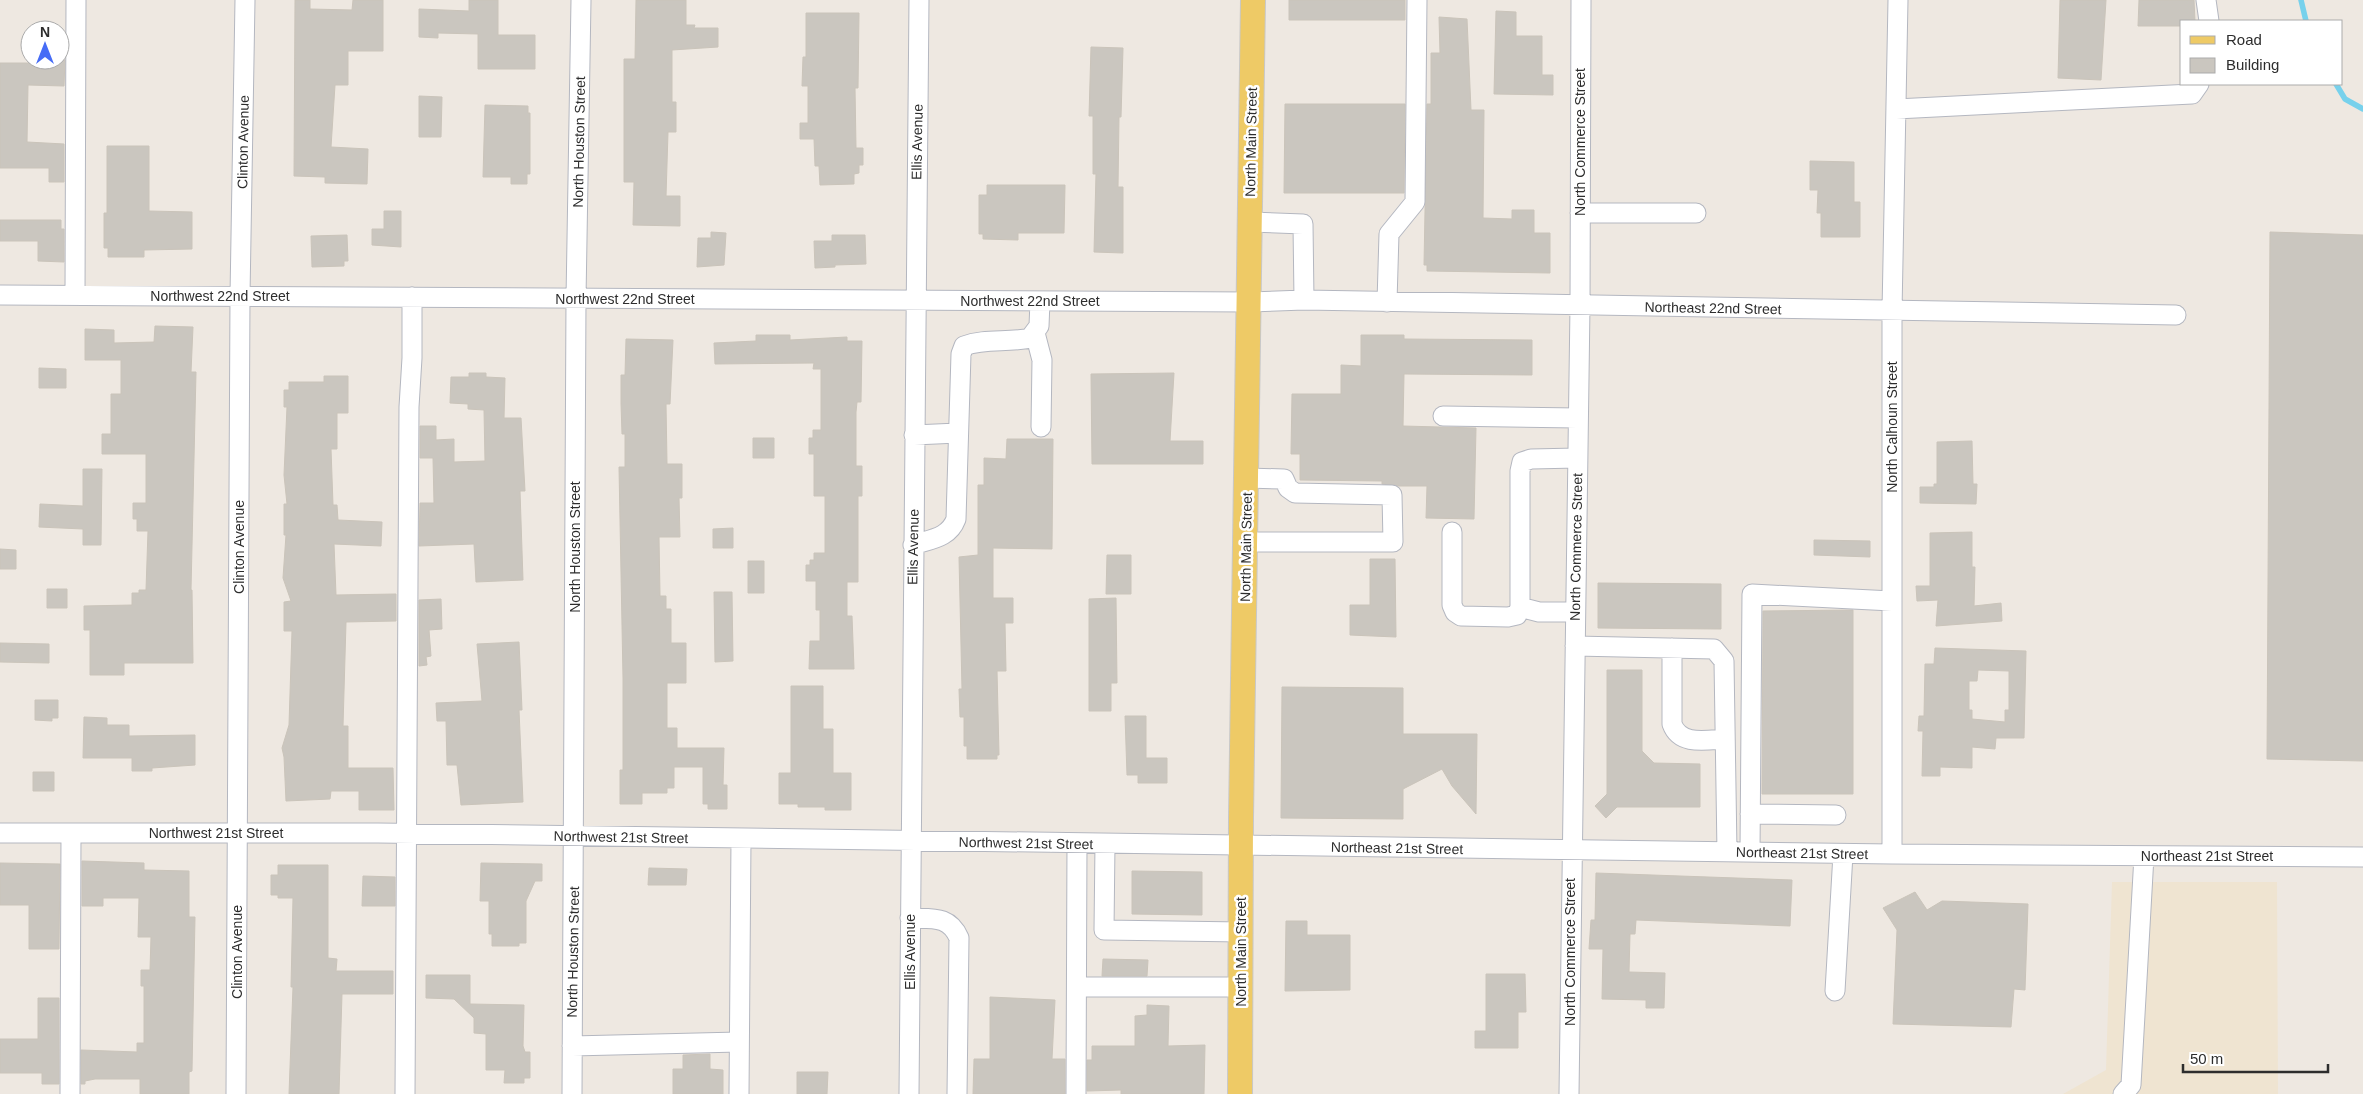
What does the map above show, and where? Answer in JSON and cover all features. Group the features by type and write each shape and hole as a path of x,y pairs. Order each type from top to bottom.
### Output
{"main road":[{"name":"North Main Street","path":"1240,1094 1241,846 1250,302 1252,0"}],"street":[{"path":"75,295 76,0"},
{"name":"Clinton Avenue","path":"236,1094 240,296 245,0"},
{"name":"North Houston Street","path":"572,1094 576,299 581,0"},
{"name":"Ellis Avenue","path":"909,1094 919,0"},
{"path":"1387,302 1389,234 1415,202 1417,0"},
{"name":"North Commerce Street","path":"1569,1094 1580,306 1581,0"},
{"name":"North Calhoun Street","path":"1892,854 1892,312 1898,0"},
{"path":"2206,0 2209,20"},
{"path":"1896,109 2192,94 2198,85"},
{"path":"1580,213 1696,213"},
{"path":"1250,222 1303,224 1304,300"},
{"name":"Northwest 22nd Street","path":"0,295 1250,302"},
{"path":"405,1094 408,407 412,358 412,297"},
{"name":"Northeast 22nd Street","path":"1250,302 1304,300 1892,312 2176,315"},
{"path":"913,545 944,535 952,529 956,519 961,354 964,346 976,342 1018,341 1030,338 1039,326 1040,301"},
{"path":"1035,333 1042,360 1041,427"},
{"path":"1443,416 1578,418"},
{"path":"914,435 958,433"},
{"path":"1452,532 1452,605 1455,612 1461,616 1508,617 1517,615 1520,607 1520,471 1522,462 1531,459 1577,458"},
{"path":"1246,542 1393,542 1392,494 1295,493 1288,488 1284,480 1247,478"},
{"path":"1750,852 1752,594 1892,601"},
{"path":"1520,607 1539,612 1575,612"},
{"path":"1574,646 1714,649 1724,661 1727,852"},
{"path":"1672,648 1672,724 1675,732 1682,738 1692,740 1725,739"},
{"path":"1750,814 1836,815"},
{"name":"Northwest 21st Street","path":"0,833 405,834 1241,846"},
{"path":"70,1094 72,833"},
{"path":"739,1094 741,839"},
{"path":"1076,1094 1078,987 1077,844"},
{"path":"1105,844 1104,930 1242,932"},
{"name":"Northeast 21st Street","path":"1241,846 1843,854 2363,857"},
{"path":"1835,991 1843,854"},
{"path":"2123,1094 2131,1085 2144,856"},
{"path":"910,918 946,921 955,927 959,938 957,1094"},
{"path":"1078,987 1241,987"},
{"path":"572,1046 739,1042"}],"shaded area":[{"path":"2112,882 2277,882 2278,1094 2063,1094 2106,1070"}],"building":[{"path":"295,0 310,0 310,9 352,10 353,0 383,0 383,51 348,51 348,85 335,85 331,147 368,149 367,184 325,183 325,177 294,176"},
{"path":"469,0 498,0 498,35 535,35 535,69 478,69 478,34 438,33 438,38 419,37 419,9 469,11"},
{"path":"636,0 686,0 686,25 695,25 694,28 718,28 718,47 672,50 672,102 676,102 676,132 668,132 666,196 680,196 680,226 633,225 634,182 624,182 624,59 635,59"},
{"path":"1289,0 1405,0 1405,20 1289,20"},
{"path":"2060,0 2106,0 2101,80 2058,78"},
{"path":"2139,0 2194,0 2195,20 2180,20 2180,26 2138,26"},
{"path":"1496,11 1516,12 1516,36 1542,36 1542,75 1553,75 1553,95 1494,94"},
{"path":"806,13 859,13 858,88 855,88 856,148 863,148 863,165 859,165 859,173 854,174 854,184 820,185 819,166 815,166 814,139 800,139 800,123 808,123 808,86 802,86 803,57 806,57"},
{"path":"1439,17 1467,19 1471,110 1484,110 1483,218 1512,219 1512,210 1534,210 1534,233 1550,233 1550,273 1427,271 1427,265 1424,265 1427,104 1431,104 1431,53 1440,53"},
{"path":"1091,47 1123,48 1121,117 1119,117 1118,187 1123,187 1123,253 1094,252 1096,174 1093,174 1093,116 1089,116"},
{"path":"0,63 20,63 20,70 65,70 64,86 28,85 27,142 64,144 64,182 49,182 49,168 0,168"},
{"path":"419,96 442,97 441,137 419,137"},
{"path":"1285,104 1405,104 1404,193 1284,193"},
{"path":"485,105 528,106 528,113 530,113 530,174 527,174 527,184 511,184 511,177 483,177"},
{"path":"107,146 149,146 149,211 192,212 192,249 144,250 144,257 108,257 108,248 104,248 104,213 107,213"},
{"path":"1810,161 1854,162 1854,202 1860,202 1860,237 1821,237 1821,213 1817,213 1818,190 1810,190"},
{"path":"987,185 1065,185 1064,233 1018,233 1018,240 983,239 983,234 979,234 979,195 987,195"},
{"path":"384,211 401,211 401,247 372,245 372,229 384,229"},
{"path":"0,220 61,220 61,229 64,229 64,262 38,261 38,241 0,241"},
{"path":"711,232 726,233 724,265 697,267 698,238 711,238"},
{"path":"2270,232 2363,235 2363,761 2267,759"},
{"path":"347,235 348,261 344,261 344,266 312,267 311,236"},
{"path":"832,235 865,235 866,264 815,268 814,241 832,241"},
{"path":"155,326 193,327 191,372 196,372 191,590 193,663 124,663 124,675 90,675 90,630 84,630 84,606 132,605 132,593 146,590 148,531 137,531 137,519 133,519 133,503 146,503 146,454 102,454 102,434 111,434 111,394 121,394 121,360 85,360 85,329 114,330 114,343 154,342"},
{"path":"756,335 790,335 790,340 847,337 847,341 862,341 861,402 857,402 856,412 856,466 862,466 862,496 858,496 858,582 847,582 847,616 852,616 854,669 809,669 810,641 820,641 820,610 816,610 816,581 806,581 806,565 810,565 810,560 814,560 814,553 825,553 825,496 814,496 814,454 809,454 809,438 813,438 813,430 821,430 821,369 813,369 814,363 715,364 714,343 756,341"},
{"path":"1361,335 1404,335 1404,339 1532,340 1532,375 1404,374 1403,426 1476,428 1474,519 1426,518 1427,486 1399,486 1382,484 1382,481 1300,480 1300,454 1291,454 1292,394 1341,394 1341,365 1361,366"},
{"path":"626,339 673,340 670,404 666,404 667,464 682,464 682,498 679,498 680,537 659,537 660,596 666,596 666,609 671,609 671,643 686,643 686,683 667,683 667,728 677,728 677,748 724,748 723,785 727,785 727,809 708,809 708,804 703,804 703,767 674,767 674,788 667,788 667,793 642,793 642,804 620,804 620,770 623,770 623,678 619,467 625,467 625,434 622,434 621,375 625,375"},
{"path":"39,368 66,369 66,388 39,388"},
{"path":"469,373 486,373 486,377 505,378 504,418 521,418 525,491 520,491 523,580 476,582 474,544 419,546 420,503 434,503 433,458 420,458 420,426 436,426 436,440 454,439 454,462 485,461 484,410 468,409 468,404 450,403 451,377 469,377"},
{"path":"1174,373 1170,441 1203,441 1203,464 1092,464 1091,374"},
{"path":"324,376 348,376 348,413 337,413 337,449 331,449 333,505 337,505 338,520 382,522 381,546 334,544 336,595 396,594 396,621 346,622 343,726 348,726 348,768 393,768 394,810 359,810 359,791 331,791 330,799 286,801 282,748 289,725 292,631 284,631 284,602 291,601 283,578 286,535 284,535 284,504 287,504 284,475 287,407 284,407 284,390 289,390 289,382 324,382"},
{"path":"753,438 774,438 774,458 753,458"},
{"path":"1007,439 1053,439 1052,549 993,548 993,598 1013,598 1013,623 1005,623 1006,671 997,671 999,755 997,755 997,759 967,759 967,746 964,746 964,717 960,717 959,689 962,689 959,557 978,555 978,485 984,485 984,458 1006,459"},
{"path":"1972,441 1973,484 1977,484 1976,504 1920,503 1920,487 1934,487 1934,484 1937,484 1937,442"},
{"path":"83,469 102,469 101,545 83,545 83,529 39,527 40,504 83,506"},
{"path":"733,528 733,548 713,548 713,529"},
{"path":"1972,532 1972,567 1975,567 1974,606 2001,603 2002,621 1936,626 1938,600 1917,601 1916,586 1930,586 1930,533"},
{"path":"1814,540 1870,541 1870,557 1814,555"},
{"path":"0,549 16,550 16,569 0,569"},
{"path":"1107,555 1131,555 1131,594 1106,594"},
{"path":"1370,559 1395,559 1396,637 1350,635 1350,605 1370,605"},
{"path":"748,561 764,561 764,593 748,593"},
{"path":"1598,583 1721,584 1721,629 1598,628"},
{"path":"47,589 67,589 67,608 47,608"},
{"path":"714,592 732,592 733,661 715,662"},
{"path":"1116,598 1117,683 1111,683 1111,711 1089,711 1089,599"},
{"path":"441,599 442,629 429,630 431,656 426,657 427,665 419,666 419,600"},
{"path":"1853,610 1853,794 1762,794 1763,611"},
{"path":"519,642 522,710 519,710 523,802 461,805 457,765 447,765 446,721 437,721 436,703 482,701 477,644"},
{"path":"0,643 49,644 49,663 0,662"},
{"path":"1935,648 2026,651 2024,738 1996,738 1995,749 1972,747 1972,768 1940,767 1940,776 1922,776 1923,731 1918,731 1919,716 1924,716 1925,664 1934,664","holes":["1978,670 2009,671 2009,710 2005,710 2005,722 1972,719 1972,710 1969,710 1969,681 1977,681"]},
{"path":"1607,670 1642,670 1642,751 1654,763 1700,764 1700,807 1617,807 1606,818 1595,806 1607,794"},
{"path":"791,686 823,686 823,729 833,729 833,773 851,773 851,810 825,810 825,807 798,807 798,804 779,804 779,773 791,773"},
{"path":"1282,687 1403,688 1403,734 1477,734 1476,814 1452,786 1442,769 1403,789 1403,819 1281,818"},
{"path":"35,700 58,700 58,718 52,718 52,721 35,720"},
{"path":"1125,716 1146,716 1146,758 1167,758 1167,783 1138,783 1138,775 1127,775"},
{"path":"84,717 107,718 107,725 129,725 129,736 195,735 195,765 152,768 152,771 132,771 132,758 83,758"},
{"path":"33,772 54,772 54,791 33,791"},
{"path":"82,861 144,863 144,870 189,871 189,917 195,917 192,1071 189,1072 189,1094 140,1094 140,1079 95,1079 81,1084 81,1050 137,1052 137,1043 144,1043 144,986 141,986 141,970 150,970 151,937 138,937 139,898 103,898 103,906 82,906"},
{"path":"0,863 60,864 59,949 29,949 29,905 0,905"},
{"path":"481,863 542,864 542,881 535,881 526,901 526,943 519,943 519,946 492,946 492,934 489,934 489,901 480,901"},
{"path":"278,865 328,865 328,958 337,959 336,971 393,971 393,994 342,994 339,1094 289,1094 293,987 291,987 293,898 278,898 278,895 271,895 271,875 278,875"},
{"path":"649,868 687,869 686,885 648,885"},
{"path":"1132,871 1202,872 1202,915 1132,914"},
{"path":"1596,873 1792,880 1790,926 1636,920 1635,934 1630,934 1629,972 1665,973 1664,1008 1646,1008 1646,1000 1602,999 1603,949 1589,949 1591,920 1595,920"},
{"path":"363,876 395,877 395,906 362,906"},
{"path":"1915,892 1927,910 1942,901 2028,904 2025,990 2014,989 2011,1027 1893,1024 1897,930 1883,908"},
{"path":"1286,921 1307,921 1307,935 1350,935 1350,990 1285,991"},
{"path":"1103,959 1148,960 1147,976 1102,976"},
{"path":"1486,974 1525,974 1526,1012 1518,1012 1518,1048 1475,1048 1475,1031 1486,1031"},
{"path":"426,975 470,975 470,1004 524,1005 523,1046 525,1052 530,1052 530,1078 524,1078 524,1083 504,1083 505,1070 486,1070 486,1034 474,1033 474,1018 454,999 426,998"},
{"path":"990,997 1055,1000 1052,1059 1065,1059 1065,1094 973,1094 974,1059 990,1059"},
{"path":"38,998 59,998 59,1084 42,1084 42,1073 0,1073 0,1039 38,1039"},
{"path":"1147,1005 1169,1006 1168,1046 1205,1045 1204,1094 1121,1094 1121,1090 1087,1091 1087,1060 1092,1060 1092,1046 1135,1046 1135,1016 1147,1015"},
{"path":"710,1054 710,1069 723,1070 723,1094 673,1094 673,1069 683,1069 683,1055"},
{"path":"797,1072 828,1072 827,1094 797,1094"}],"waterway":[{"path":"2301,0 2306,20"},
{"path":"2337,85 2345,99 2363,109"}]}
